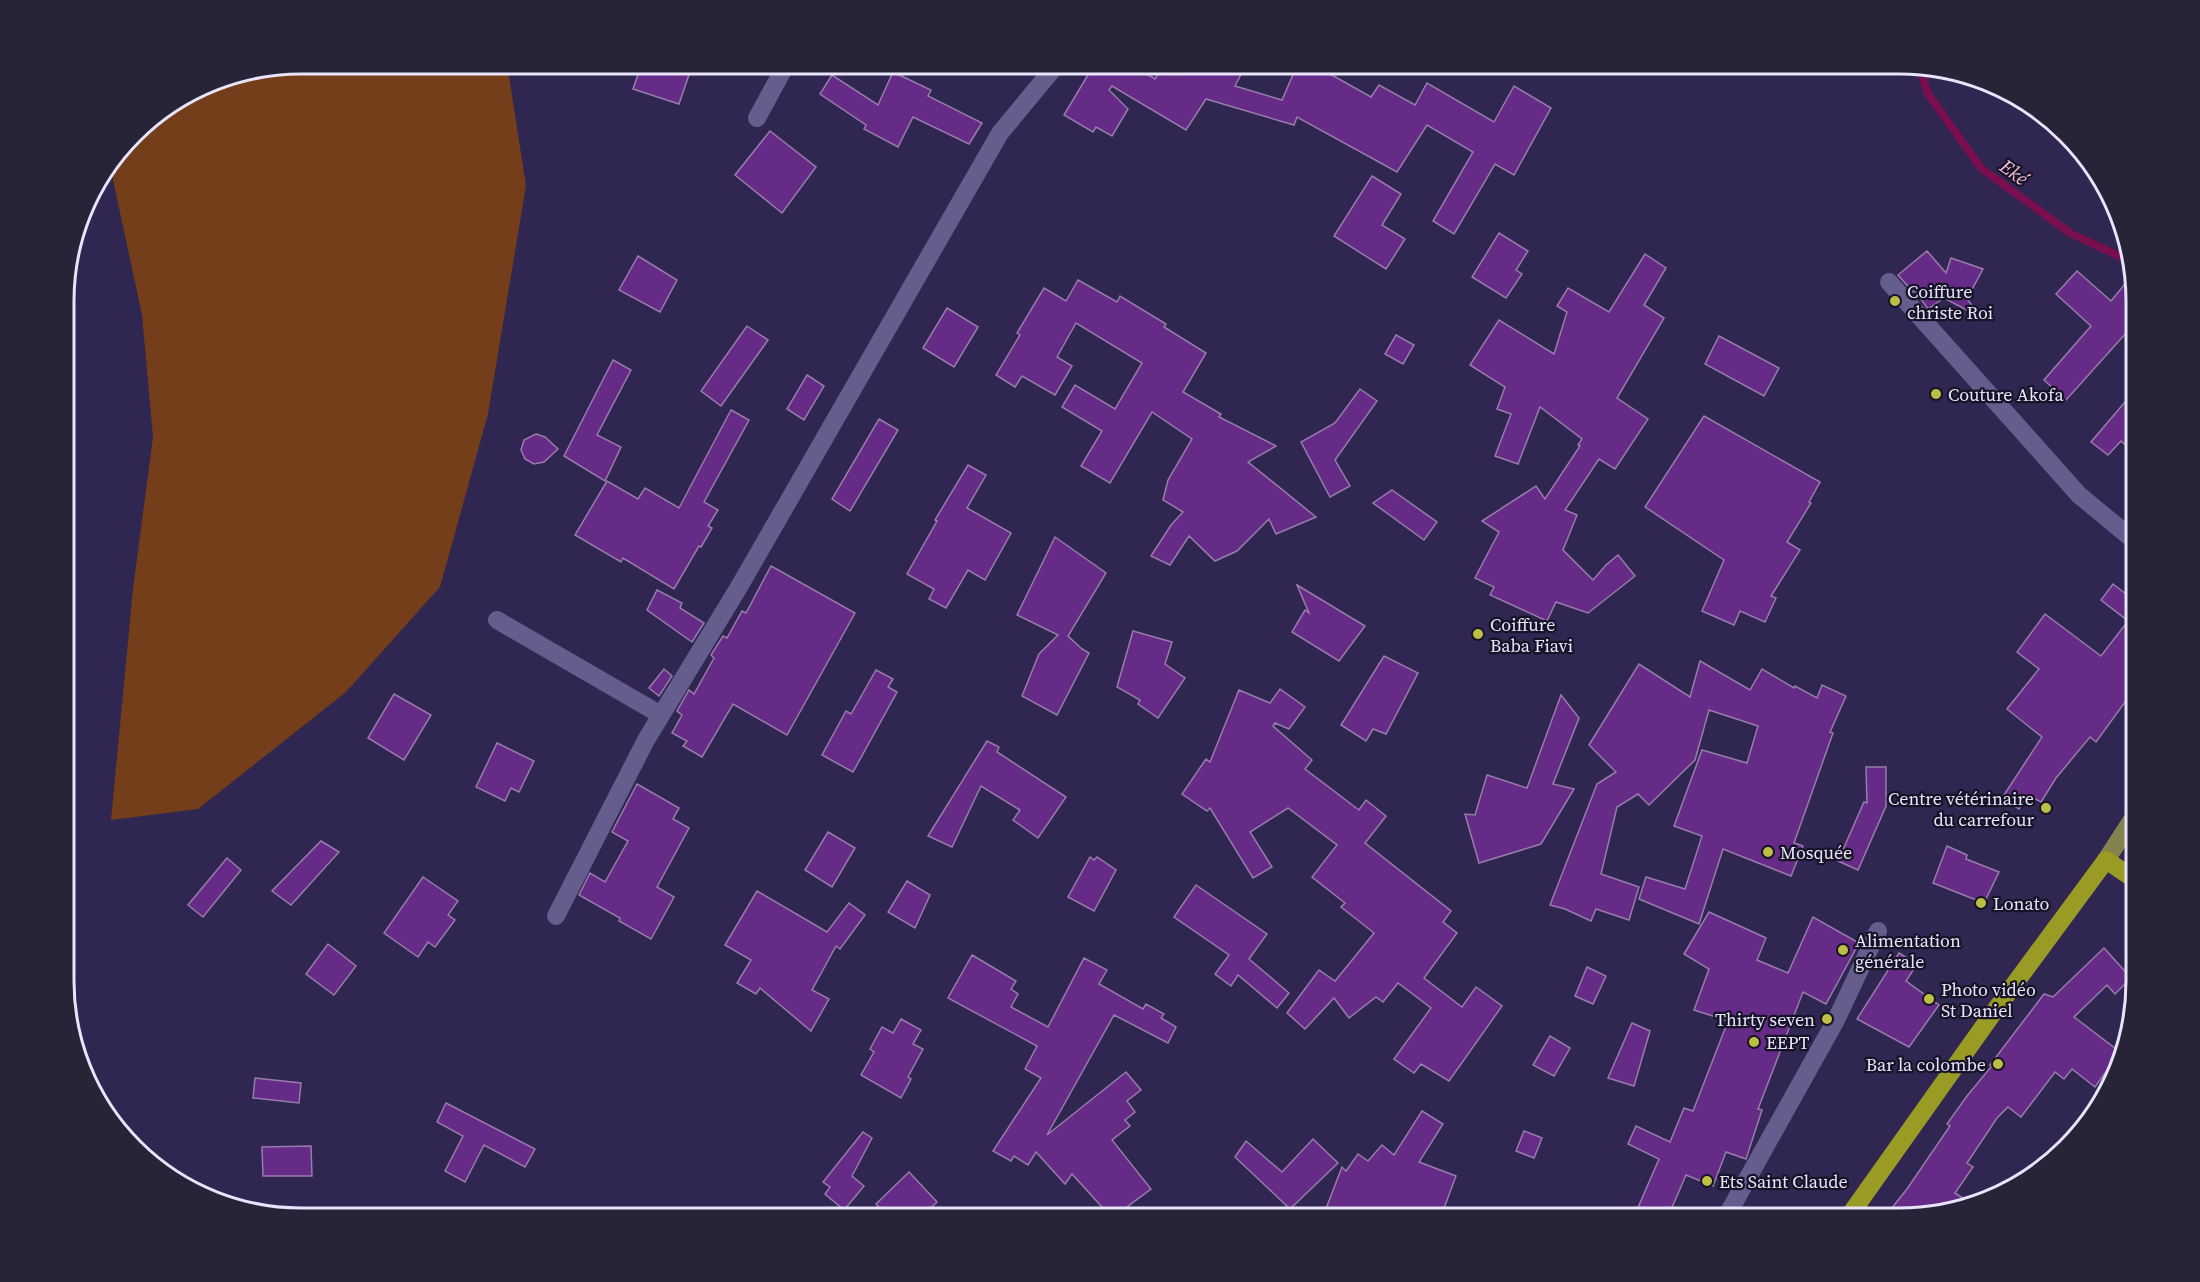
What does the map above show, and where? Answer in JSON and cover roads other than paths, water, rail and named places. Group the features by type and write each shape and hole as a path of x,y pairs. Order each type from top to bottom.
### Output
{"highway":[{"path":"1855,1208 1991,1016 2106,860 2126,874"}],"main road":[{"path":"2106,860 2126,829"}],"street":[{"path":"757,118 781,74"},
{"path":"556,916 646,740 739,587 1000,133 1049,74"},
{"path":"1889,282 2079,495 2126,534"},
{"path":"497,620 661,715"},
{"path":"1731,1208 1831,1030 1878,931"}],"waterway":[{"name":"Eké","path":"1922,75 1928,94 1981,168 2070,233 2122,257"}],"place":[{"name":"Coiffure christe Roi","path":"1895,301"},
{"name":"Couture Akofa","path":"1936,394"},
{"name":"Coiffure Baba Fiavi","path":"1478,634"},
{"name":"Centre vétérinaire du carrefour","path":"2046,808"},
{"name":"Mosquée","path":"1768,852"},
{"name":"Lonato","path":"1981,903"},
{"name":"Alimentation générale","path":"1843,950"},
{"name":"Photo vidéo St Daniel","path":"1929,999"},
{"name":"Thirty seven","path":"1827,1019"},
{"name":"EEPT","path":"1754,1042"},
{"name":"Bar la colombe","path":"1998,1064"},
{"name":"Ets Saint Claude","path":"1707,1181"}]}
